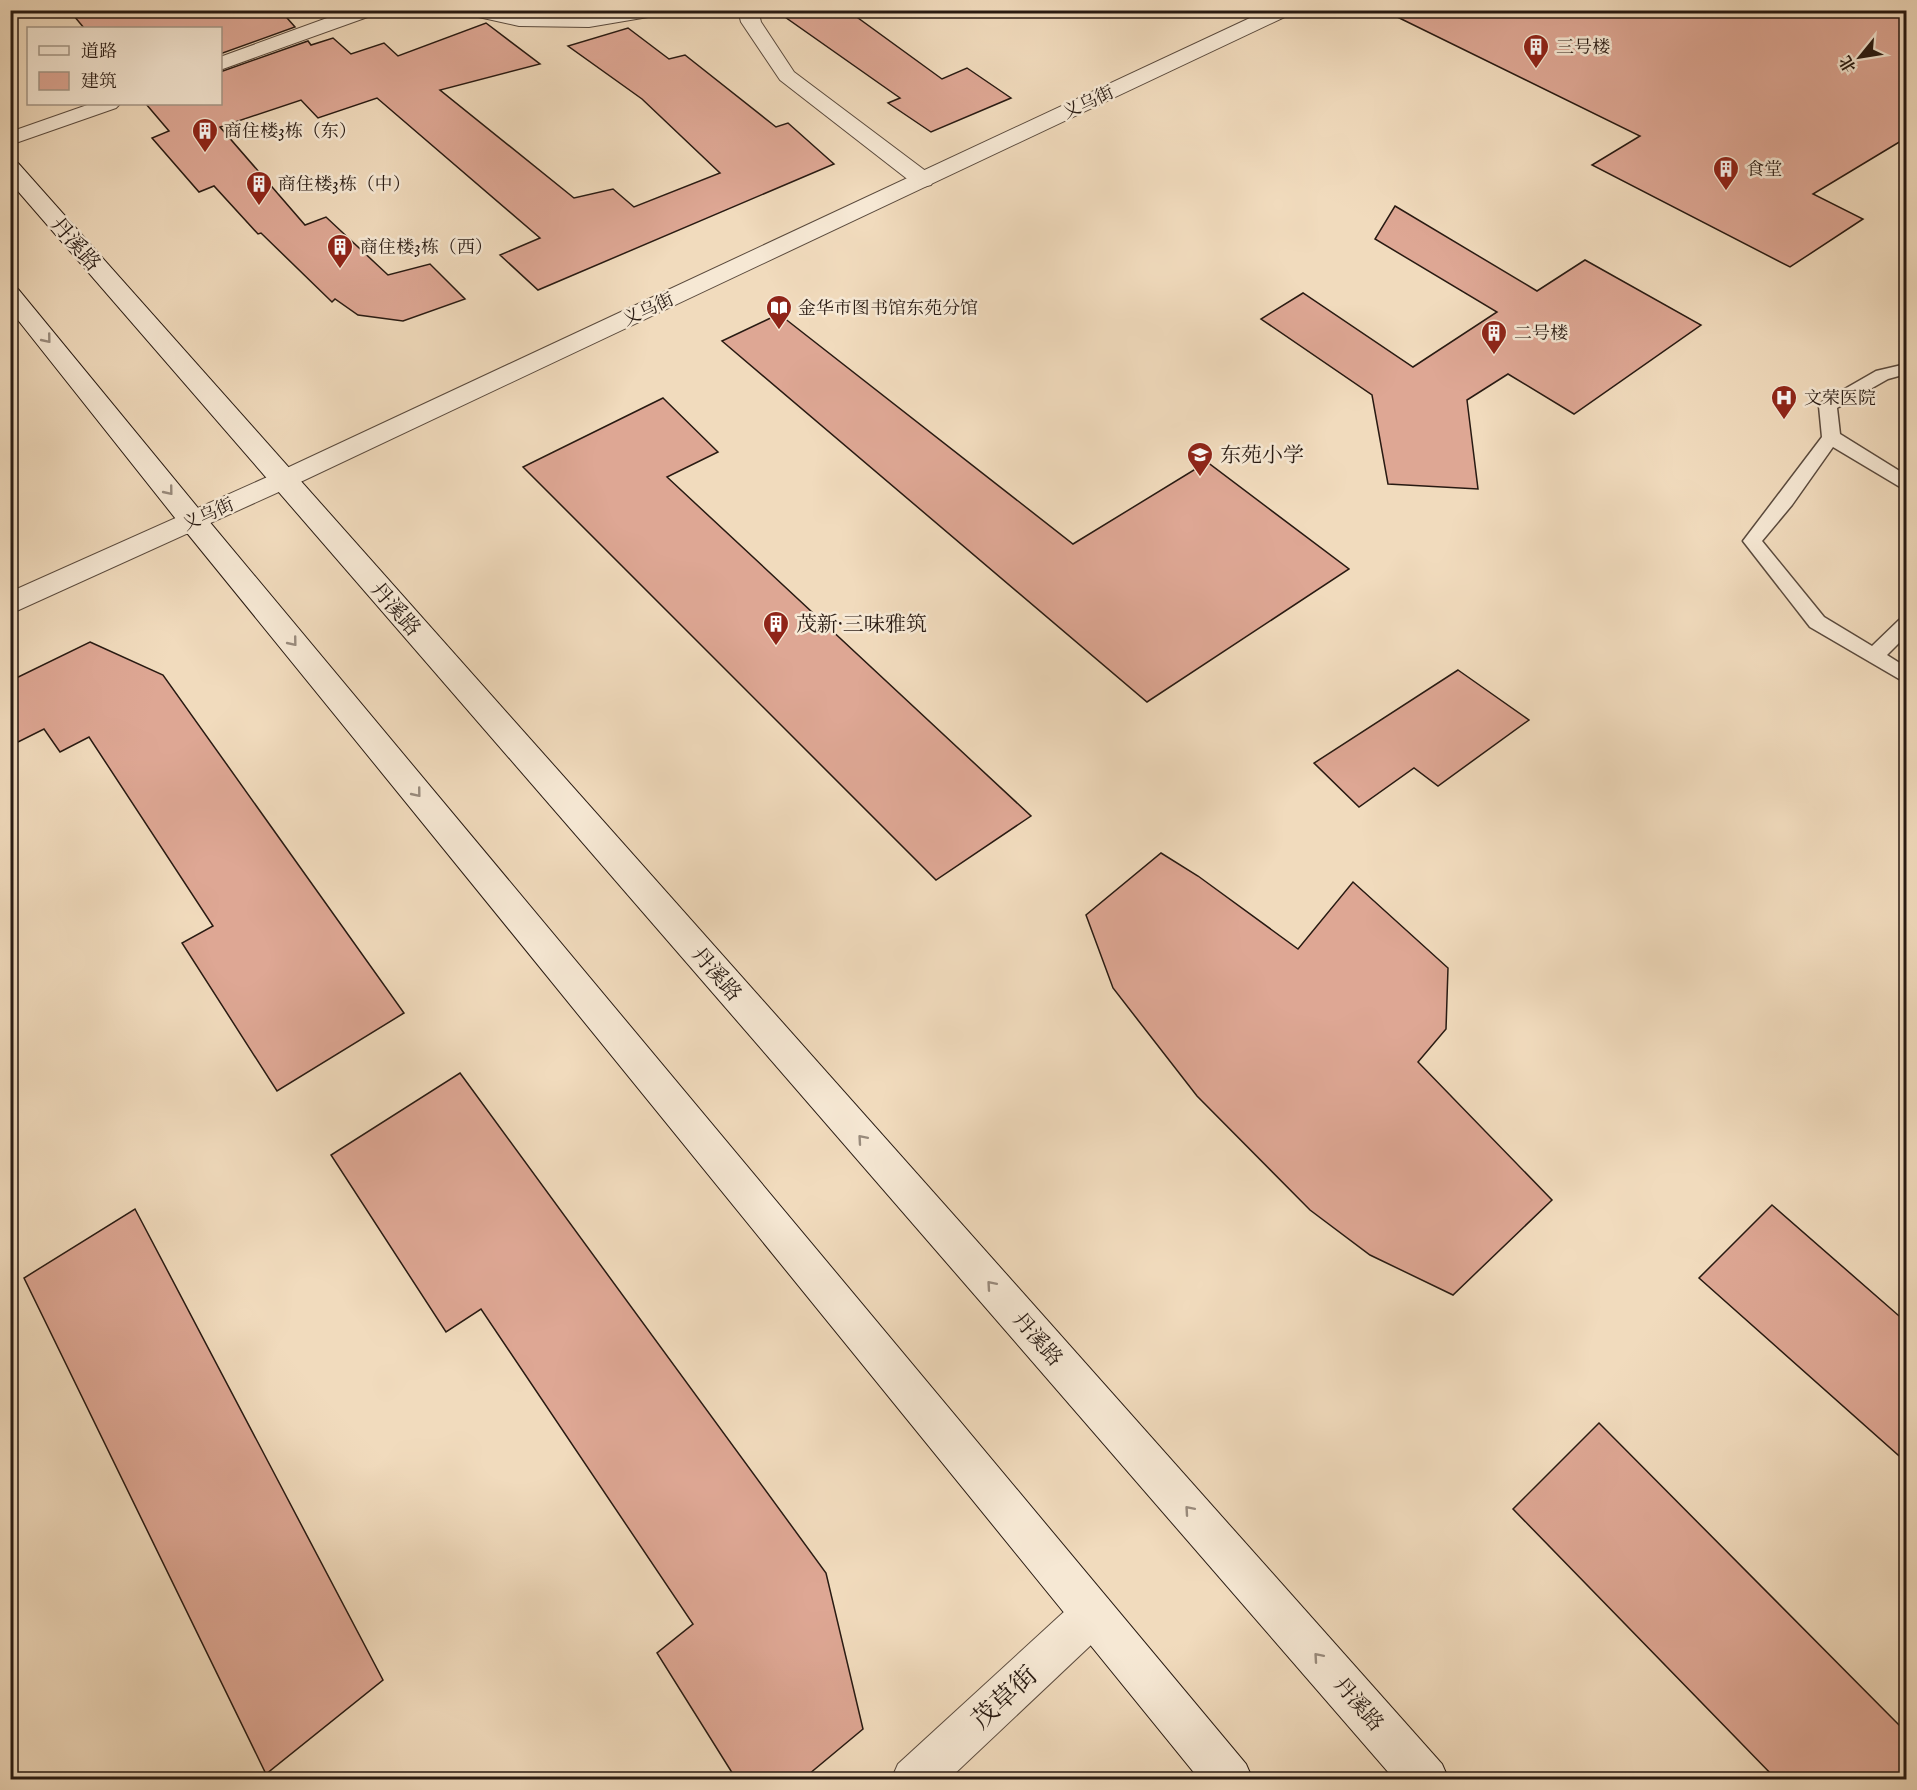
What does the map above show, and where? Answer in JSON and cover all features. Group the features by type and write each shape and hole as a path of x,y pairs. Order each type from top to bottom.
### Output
{"main road":[{"path":"222,63 369,10"},
{"path":"472,10 519,20 589,21 654,10"},
{"path":"748,10 751,22 787,76 923,180"},
{"name":"义乌街","path":"10,604 283,480 1284,10"},
{"path":"10,139 106,105"},
{"name":"丹溪路","path":"10,168 1425,1779"},
{"path":"10,294 193,521 1230,1779"},
{"name":"茂草街","path":"914,1779 1094,1614"}],"lane":[{"path":"1906,369 1882,375 1828,406 1831,437 1752,541 1817,622 1906,676"},
{"path":"1831,437 1906,483"},
{"path":"1874,656 1906,625"}],"building":[{"path":"69,10 280,10 295,27 222,53 222,27 83,27"},
{"path":"775,10 847,10 942,79 967,68 1011,98 931,132 888,103 900,98"},
{"path":"1383,10 1906,10 1906,138 1813,194 1863,219 1790,267 1592,165 1640,136"},
{"path":"486,23 540,64 440,90 574,198 613,189 634,207 720,173 642,99 568,46 628,28 669,59 685,55 776,127 788,123 834,164 538,290 500,255 540,238 377,98 318,118 301,100 220,127 305,225 326,217 388,275 430,264 465,299 403,321 358,315 335,299 332,302 261,233 258,234 214,186 199,192 152,138 169,131 147,105 222,105 222,71 308,41 311,45 333,38 351,54 384,43 398,56"},
{"name":"二号楼","path":"1395,206 1537,291 1585,260 1701,325 1574,414 1508,374 1467,400 1478,489 1388,484 1372,395 1261,319 1303,293 1413,367 1497,312 1375,239"},
{"path":"779,314 1073,544 1207,462 1349,569 1147,702 722,341"},
{"name":"茂新·三味雅筑","path":"663,398 718,452 667,477 1031,816 936,880 523,467"},
{"path":"90,642 163,675 404,1013 277,1091 182,943 213,926 89,737 60,752 44,729 10,746 10,681"},
{"path":"1458,670 1529,720 1438,786 1414,768 1359,807 1314,763"},
{"path":"1161,853 1198,876 1298,949 1353,882 1448,968 1446,1029 1418,1062 1552,1200 1453,1295 1370,1255 1310,1210 1197,1096 1113,988 1086,915"},
{"path":"460,1073 826,1573 863,1729 803,1779 736,1779 657,1653 693,1624 481,1309 446,1332 331,1155"},
{"path":"1772,1205 1906,1322 1906,1462 1699,1278"},
{"path":"135,1209 383,1680 266,1774 24,1278"},
{"path":"1599,1423 1906,1732 1906,1779 1776,1779 1513,1509"}],"place":[{"name":"三号楼","path":"1536,70"},
{"name":"商住楼3栋（东）","path":"205,154"},
{"name":"食堂","path":"1726,192"},
{"name":"商住楼3栋（中）","path":"259,207"},
{"name":"商住楼3栋（西）","path":"340,270"},
{"name":"金华市图书馆东苑分馆","path":"779,331"},
{"name":"二号楼","path":"1494,356"},
{"name":"文荣医院","path":"1784,421"},
{"name":"东苑小学","path":"1200,478"},
{"name":"茂新·三味雅筑","path":"776,647"}]}
